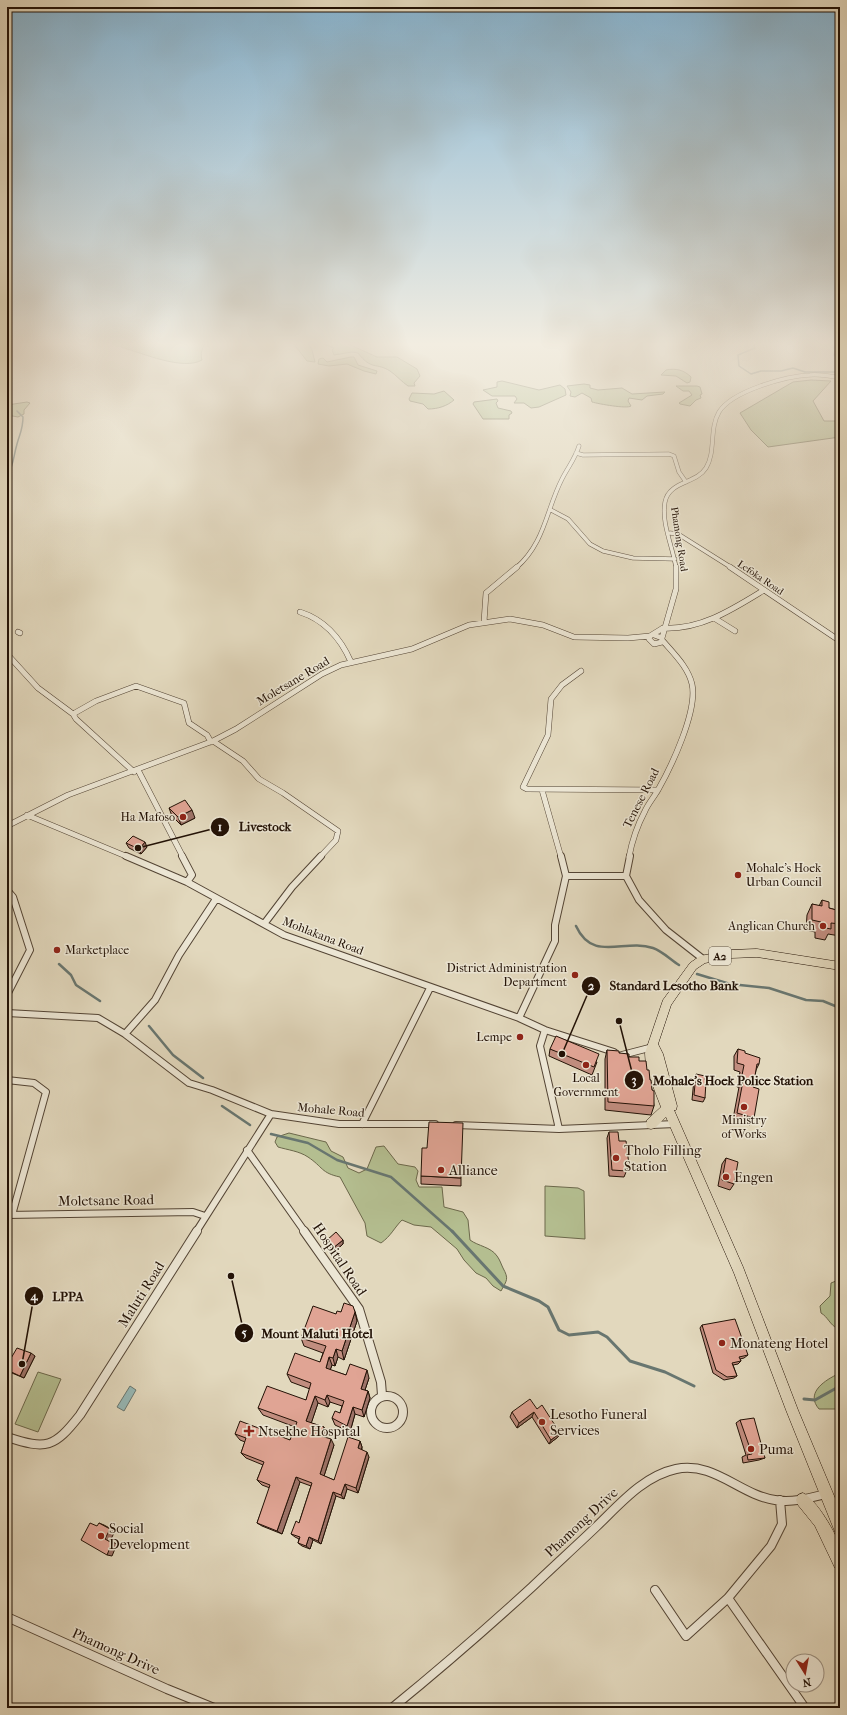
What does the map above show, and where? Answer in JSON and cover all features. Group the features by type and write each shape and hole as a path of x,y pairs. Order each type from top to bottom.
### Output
{"main road":[{"name":"A2","path":"676,1123 667,1108 653,1067 650,1053 654,1047 667,1003 692,966 703,959 731,954 757,954 840,966"},
{"name":"A2","path":"653,1067 670,1101 676,1123 739,1271 792,1410 840,1527"},
{"path":"651,1124 667,1108"},
{"path":"803,1500 812,1508 822,1525 840,1563"}],"street":[{"name":"Phamong Road","path":"662,639 663,628 674,597 677,583 675,559 666,519 665,501 670,493 701,474 707,466 715,423"},
{"path":"484,622 486,593 519,565 536,544 552,510 560,485 579,446"},
{"path":"576,453 593,455 669,454 674,456 679,472 686,482"},
{"path":"552,510 570,520 587,541 614,554 640,558 675,559"},
{"name":"Lefoka Road","path":"670,533 678,534 696,544 840,641"},
{"path":"650,642 648,639 663,628 677,629 714,618 729,612 764,590"},
{"path":"300,612 308,614 329,629 345,648 351,662"},
{"path":"714,618 735,631"},
{"name":"Moletsane Road","path":"7,826 68,795 136,771 184,751 212,742 236,729 322,674 351,662 412,648 438,639 458,628 484,622 510,619 523,620 543,625 570,637 628,638 652,636"},
{"path":"652,636 662,639 657,644"},
{"name":"Moletsane Road","path":"628,638 657,644"},
{"name":"Tenese Road","path":"626,876 633,838 645,810 658,790 675,756 692,708 692,685 688,674 662,639"},
{"name":"Tenese Road","path":"657,644 668,649"},
{"path":"7,654 16,661 23,672 38,688 73,714 115,756 136,771 192,875 187,882"},
{"path":"581,671 562,685 551,699 548,735 523,787 527,790 658,790"},
{"path":"73,714 96,701 136,686 184,703 189,723 207,735 212,742 243,761 259,779 283,793 338,831 336,840 292,887 264,924"},
{"path":"519,1018 544,961 555,941 555,925 566,876 542,790"},
{"name":"Mohlakana Road","path":"27,815 187,882 284,935 430,988 519,1018 545,1030 633,1060"},
{"path":"566,876 626,876 639,900 666,930 703,959"},
{"path":"7,890 13,896 30,950 7,995"},
{"path":"125,1034 155,1000 179,956 216,899"},
{"path":"362,1124 430,988"},
{"name":"Mohale Road","path":"7,1013 98,1018 125,1034 189,1082 272,1114 339,1124 444,1124"},
{"path":"545,1030 540,1046 559,1129"},
{"path":"622,1055 654,1047"},
{"path":"7,1080 36,1083 42,1085 46,1092 10,1215"},
{"name":"Maluti Road","path":"7,1437 37,1446 47,1446 56,1442 69,1430 80,1415 247,1150 272,1114"},
{"path":"452,1125 559,1129 676,1123"},
{"name":"Hospital Road","path":"247,1150 359,1309 381,1382 382,1395"},
{"name":"Moletsane Road","path":"10,1215 193,1212 205,1216"},
{"path":"388,1394 394,1396 402,1405 402,1419 392,1428 380,1428 373,1418 374,1404 382,1395 388,1394"},
{"name":"Phamong Drive","path":"392,1708 532,1587 631,1494 656,1476 677,1469 695,1468 714,1474 770,1500 803,1500 826,1494"},
{"path":"655,1590 686,1636 728,1598 771,1546 782,1524 780,1500"},
{"path":"728,1598 805,1708"},
{"name":"Phamong Drive","path":"7,1617 166,1689 214,1708"}],"green space":[{"path":"746,423 840,423 840,437 768,447 751,430"},
{"path":"289,1133 326,1142 331,1151 343,1157 348,1168 359,1173 367,1169 376,1147 384,1146 398,1164 415,1167 418,1171 416,1180 419,1187 442,1187 444,1207 463,1212 468,1220 470,1240 488,1249 499,1259 507,1277 501,1291 493,1286 486,1278 476,1273 464,1260 457,1249 431,1227 414,1225 402,1220 381,1243 367,1236 365,1223 340,1177 325,1172 305,1155 278,1147 275,1142 277,1137"},
{"path":"545,1186 578,1188 584,1191 585,1239 545,1236"},
{"path":"836,1281 840,1286 838,1298 840,1325 837,1328 821,1313 820,1306 830,1296 831,1283"},
{"path":"38,1372 61,1379 38,1432 15,1424"},
{"path":"836,1375 840,1375 840,1409 819,1409 815,1404 814,1398 817,1389"}],"water":[{"path":"130,1386 136,1390 124,1411 117,1407"}],"building":[{"path":"185,800 192,810 178,817 169,808"},
{"path":"133,836 145,842 139,849 126,843"},
{"path":"822,900 829,902 829,908 840,911 840,924 831,923 831,929 821,927 821,922 812,920 812,904 822,906"},
{"path":"556,1036 599,1054 594,1067 550,1049"},
{"path":"738,1049 760,1058 759,1064 757,1064 753,1087 759,1089 754,1118 737,1113 743,1081 741,1080 744,1065 737,1063"},
{"path":"607,1050 619,1051 619,1053 629,1054 629,1057 639,1057 639,1061 646,1061 652,1090 654,1091 654,1106 608,1102"},
{"path":"696,1074 705,1076 705,1098 694,1095"},
{"name":"Alliance","path":"429,1122 463,1123 461,1178 421,1176 422,1148 427,1148"},
{"name":"Tholo Filling Station","path":"609,1132 618,1132 619,1141 626,1141 629,1165 626,1165 627,1171 612,1170"},
{"path":"726,1158 738,1162 734,1184 722,1180"},
{"path":"336,1232 343,1240 333,1248 327,1240"},
{"name":"Ntsekhe Hospital","path":"344,1303 353,1306 355,1312 342,1351 336,1349 333,1358 329,1357 326,1368 346,1375 350,1364 367,1370 361,1389 368,1391 362,1410 353,1407 347,1426 332,1418 335,1411 340,1413 344,1401 327,1395 325,1400 315,1396 306,1421 324,1427 321,1436 331,1439 320,1474 334,1480 348,1437 360,1441 358,1448 367,1452 356,1488 345,1484 341,1495 333,1492 318,1541 309,1537 306,1546 298,1543 300,1537 291,1534 296,1521 299,1523 312,1483 296,1477 277,1531 257,1523 270,1485 257,1480 264,1462 241,1453 246,1438 235,1434 240,1421 290,1440 297,1422 258,1408 267,1386 306,1400 311,1383 287,1374 295,1353 320,1362 326,1346 301,1338 313,1306 336,1314 337,1311 341,1312"},
{"name":"Monateng Hotel","path":"735,1319 748,1355 739,1357 741,1361 732,1363 737,1376 727,1377 716,1370 702,1325"},
{"path":"17,1348 31,1353 20,1376 7,1370 7,1365"},
{"name":"Lesotho Funeral Services","path":"530,1399 537,1409 542,1405 560,1433 551,1440 534,1412 519,1423 512,1412"},
{"path":"754,1418 765,1458 748,1460 747,1455 752,1454 740,1420"},
{"name":"Social Development","path":"90,1523 97,1526 99,1523 110,1529 105,1539 112,1543 107,1555 81,1540"}],"waterway":[{"path":"7,477 12,465 22,423"},
{"path":"7,547 10,552 7,562"},
{"path":"576,926 583,937 591,944 600,947 642,946 653,948 663,953 679,965"},
{"path":"59,964 71,975 76,985 100,1001"},
{"path":"697,974 730,984 769,988 806,1000 823,1001 840,1008"},
{"path":"149,1026 173,1055 203,1078"},
{"path":"222,1106 250,1125"},
{"path":"271,1134 308,1143 337,1160 391,1177 453,1232"},
{"path":"453,1232 503,1286 539,1301 548,1307 559,1330 569,1335 598,1332 607,1337 630,1361 665,1372 694,1386"},
{"path":"804,1399 815,1400 840,1386"}],"place":[{"name":"Ha Mafoso","path":"183,817"},
{"name":"Livestock","path":"138,848"},
{"name":"Mohale's Hoek Urban Council","path":"738,875"},
{"name":"Anglican Church","path":"823,926"},
{"name":"Marketplace","path":"57,950"},
{"name":"District Administration Department","path":"575,975"},
{"name":"Mohale's Hoek Police Station","path":"619,1021"},
{"name":"Lempe","path":"520,1037"},
{"name":"Standard Lesotho Bank","path":"562,1054"},
{"name":"Local Government","path":"586,1065"},
{"name":"Ministry of Works","path":"744,1107"},
{"name":"Tholo Filling Station","path":"616,1158"},
{"name":"Alliance","path":"441,1170"},
{"name":"Engen","path":"726,1177"},
{"name":"Mount Maluti Hotel","path":"231,1276"},
{"name":"Monateng Hotel","path":"722,1343"},
{"name":"LPPA","path":"22,1364"},
{"name":"Lesotho Funeral Services","path":"542,1422"},
{"name":"Ntsekhe Hospital","path":"249,1431"},
{"name":"Puma","path":"751,1449"},
{"name":"Social Development","path":"101,1536"}]}
